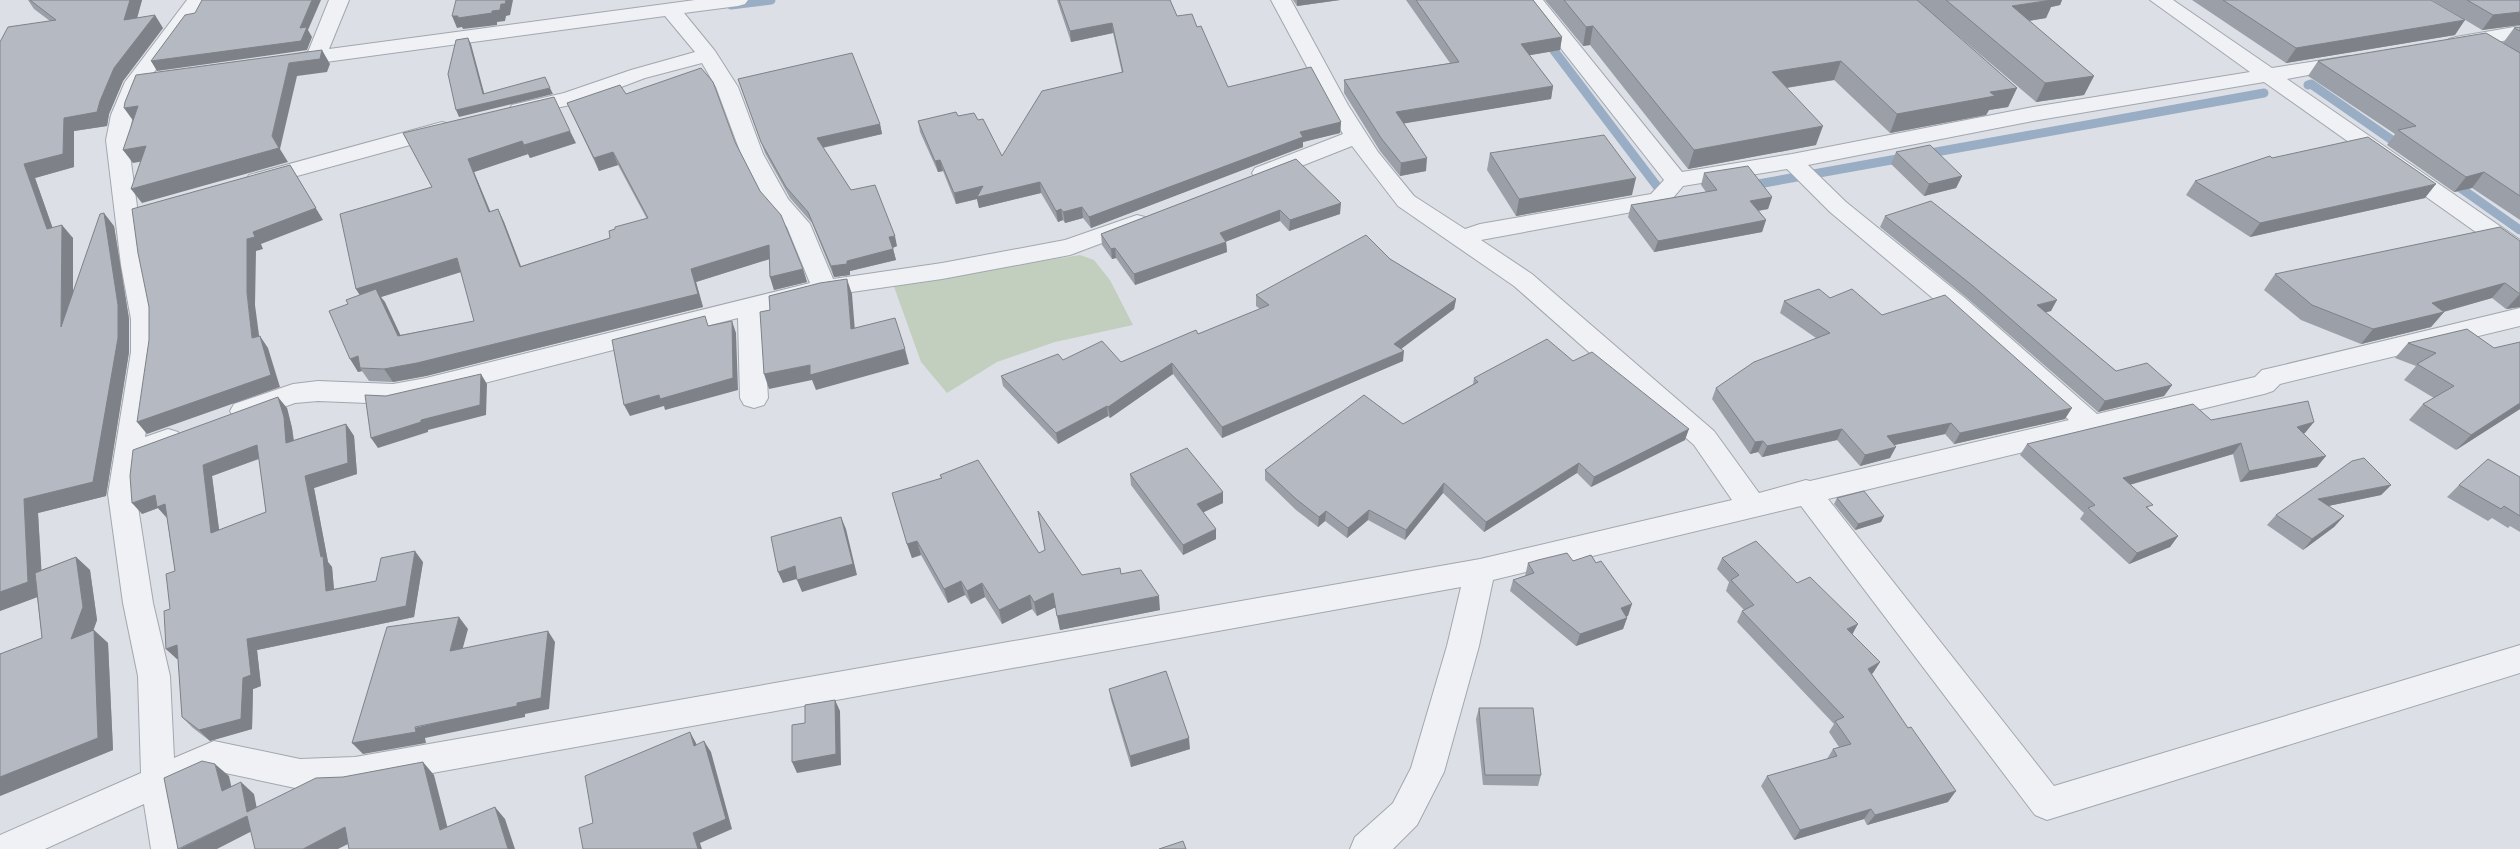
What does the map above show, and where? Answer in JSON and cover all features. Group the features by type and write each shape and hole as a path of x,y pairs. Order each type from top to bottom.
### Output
{"street":[{"path":"168,849 158,782 154,676 138,603 122,494 144,352 144,319 133,264 138,213 117,140 122,115 136,82 197,0"},
{"path":"339,0 299,60 673,12 738,0"},
{"path":"1280,0 1357,136 1383,176 1406,201 1539,292 1704,438 1752,505"},
{"path":"1533,0 1668,189"},
{"path":"2160,0 2520,251"},
{"path":"673,12 708,55 727,87 757,162 778,203 798,224 824,288"},
{"path":"2454,24 2504,54"},
{"path":"2440,46 2520,32"},
{"path":"501,113 529,109 571,98 638,74 708,55"},
{"path":"1463,239 1480,232 1668,189 1802,170 2033,114 2364,59"},
{"path":"136,82 166,78"},
{"path":"2011,95 2033,114"},
{"path":"234,186 463,123"},
{"path":"1240,183 1357,136"},
{"path":"1802,170 1838,207 1957,304 2091,424"},
{"path":"217,421 271,401 301,393 350,391 393,394 426,388 824,288 942,271 1070,247 1160,213"},
{"path":"750,308 754,398"},
{"path":"7,849 214,756 300,774 354,772 1480,571 1806,491 2264,384 2271,377 2520,317"},
{"path":"127,454 190,431"},
{"path":"1806,491 2047,804 2520,659"},
{"path":"1368,849 1405,814 1427,772 1463,646 1480,571"}],"green space":[{"path":"1080,255 1094,260 1110,280 1133,325 1055,342 997,362 947,393 921,362 893,284"}],"building":[{"path":"30,0 130,0 124,20 155,15 114,68 97,112 64,118 63,154 24,164 47,229 62,225 61,327 100,214 104,213 118,305 118,338 93,482 24,499 28,582 0,592 0,42 8,27 56,20"},
{"path":"202,0 312,0 300,28 307,27 301,41 151,61 185,15 195,13"},
{"path":"456,0 506,0 505,4 501,4 500,10 492,11 492,13 458,18 458,16 452,16"},
{"path":"1059,0 1170,0 1177,16 1192,14 1197,27 1201,26 1228,87 1311,67 1341,122 1300,132 1303,137 1089,217 1082,207 1063,212 1061,209 1056,211 1040,182 977,197 983,186 954,193 940,160 935,161 918,121 956,112 958,116 974,113 978,120 983,119 1002,156 1042,91 1123,72 1112,23 1070,31"},
{"path":"1416,0 1533,0 1562,37 1521,44 1553,86 1396,112 1427,158 1401,163 1381,138 1344,80 1459,62"},
{"path":"1564,0 1917,0 2017,88 1990,92 1995,96 1897,114 1841,61 1772,72 1823,126 1694,150 1593,26 1586,27"},
{"path":"1946,0 2052,0 2012,6 2094,76 2045,83"},
{"path":"2223,0 2431,0 2465,20 2296,48"},
{"path":"2467,0 2520,0 2520,12 2493,15"},
{"path":"2486,33 2520,53 2520,196 2484,172 2466,177 2398,130 2416,126 2318,61"},
{"path":"468,38 483,94 545,77 550,88 456,110 448,74 456,40"},
{"path":"322,50 320,59 289,63 272,136 279,148 131,189 146,146 123,150 138,106 124,108 136,75"},
{"path":"852,53 880,124 817,138 851,190 875,185 895,236 889,237 893,249 847,261 847,264 831,266 808,212 786,187 761,142 738,79"},
{"path":"701,68 713,82 735,142 760,191 781,215 803,269 770,277 769,245 691,269 698,294 417,363 384,369 360,368 358,356 350,359 329,311 348,304 346,300 376,289 398,336 474,321 457,258 356,289 340,214 432,187 403,133 554,97 570,131 524,145 522,141 468,159 489,212 498,209 520,267 610,238 609,231 615,229 615,227 648,218 613,152 594,158 567,103 620,85 626,94"},
{"path":"1604,135 1636,178 1519,199 1490,153"},
{"path":"2368,137 2436,184 2260,223 2195,181 2270,156 2272,158"},
{"path":"1930,145 1962,176 1929,184 1896,152"},
{"path":"1296,159 1341,203 1290,220 1280,210 1220,233 1226,242 1134,274 1115,248 1111,249 1101,234"},
{"path":"290,165 316,208 253,232 255,237 247,239 247,293 252,338 260,336 271,375 137,422 149,340 149,307 138,253 132,209"},
{"path":"1748,166 1772,197 1750,201 1766,220 1658,241 1631,205 1717,190 1704,173"},
{"path":"1931,201 2057,300 2037,305 2116,371 2147,363 2172,385 2105,401 1973,286 1885,216"},
{"path":"2500,227 2520,241 2520,294 2505,283 2432,303 2444,312 2373,329 2312,305 2275,274"},
{"path":"1366,235 1390,259 1456,299 1394,344 1404,351 1222,427 1172,363 1108,407 1056,433 1001,376 1058,354 1063,360 1102,341 1121,362 1196,330 1198,334 1269,305 1256,295"},
{"path":"847,279 851,329 895,318 905,349 810,375 810,365 764,374 760,312 770,310 769,296 820,283"},
{"path":"1819,289 1830,298 1852,289 1882,315 1945,295 2072,408 1960,433 1951,423 1887,436 1896,447 1865,455 1842,429 1767,446 1763,441 1755,442 1716,388 1754,362 1830,333 1784,301"},
{"path":"705,316 708,326 732,321 733,378 660,399 659,395 624,405 612,340"},
{"path":"2467,329 2494,348 2520,342 2520,403 2471,435 2423,404 2454,386 2417,364 2436,353 2408,343"},
{"path":"1547,339 1573,361 1592,352 1689,429 1594,477 1579,463 1486,522 1444,483 1406,530 1369,510 1348,528 1326,511 1319,517 1296,499 1265,470 1364,395 1403,424 1478,382 1474,378"},
{"path":"481,374 480,405 421,420 421,422 371,438 365,395 386,396"},
{"path":"278,397 284,417 286,443 346,424 348,463 305,476 321,557 323,556 326,591 376,581 381,558 415,551 406,606 247,639 251,675 243,678 241,719 199,730 182,717 177,645 166,649 164,611 170,609 166,574 175,571 165,504 157,507 155,495 132,503 130,476 133,450","holes":["257,445 266,512 211,533 203,465"]},
{"path":"2308,401 2314,422 2297,427 2326,456 2249,471 2241,443 2123,478 2153,505 2146,507 2178,536 2137,553 2088,508 2095,505 2027,444 2193,404 2211,420"},
{"path":"1187,448 1223,492 1197,504 1216,529 1183,545 1130,474"},
{"path":"2364,458 2391,485 2318,499 2344,516 2312,539 2276,515 2352,461"},
{"path":"2488,459 2520,477 2520,516 2504,506 2501,509 2459,485"},
{"path":"978,460 1039,553 1045,550 1038,511 1082,575 1120,568 1121,574 1141,570 1159,596 1057,616 1053,593 1034,602 1030,595 999,610 982,583 967,591 961,581 944,589 917,541 907,544 892,493 942,478 940,475"},
{"path":"1864,491 1884,516 1858,524 1837,498"},
{"path":"841,517 853,564 797,580 795,566 778,572 771,537"},
{"path":"1756,541 1797,583 1810,577 1858,624 1847,629 1880,662 1868,669 1908,728 1911,727 1956,791 1875,815 1871,809 1800,830 1767,776 1837,756 1833,749 1851,744 1835,721 1844,717 1742,611 1754,605 1731,580 1739,575 1722,558"},
{"path":"1567,553 1573,561 1591,555 1596,563 1601,561 1632,604 1621,608 1627,618 1580,634 1513,580 1534,573 1528,563"},
{"path":"76,557 83,607 71,639 94,630 98,738 0,777 0,654 42,638 35,573"},
{"path":"459,617 450,651 548,631 541,698 517,703 517,706 415,727 416,732 352,743 387,627"},
{"path":"1166,671 1189,738 1130,756 1109,689"},
{"path":"835,700 836,754 792,762 792,725 805,723 805,705"},
{"path":"1479,708 1533,708 1541,775 1485,775"},
{"path":"690,732 694,746 704,741 726,819 693,833 698,849 583,849 579,828 593,823 585,776"},
{"path":"202,761 215,764 222,791 241,782 247,812 316,778 343,777 423,762 440,830 495,807 508,849 349,849 345,827 303,849 255,849 247,816 178,849 164,778"},
{"path":"1183,841 1186,849 1159,849"}],"waterway":[{"path":"731,5 771,0"},
{"path":"1546,40 1666,198"},
{"path":"2308,85 2311,84 2402,147"},
{"path":"1747,186 2264,93"},
{"path":"2452,182 2520,230"}]}
